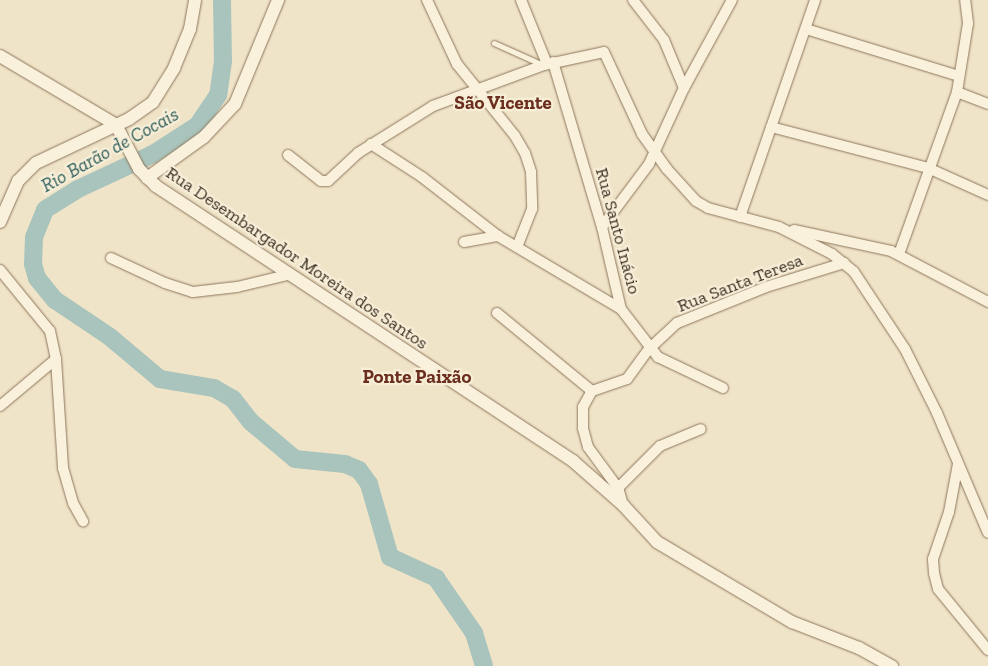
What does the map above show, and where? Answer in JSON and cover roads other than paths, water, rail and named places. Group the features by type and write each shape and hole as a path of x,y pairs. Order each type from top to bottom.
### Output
{"street":[{"path":"0,222 12,192 26,171 59,151 119,129 141,112 163,89 190,29 195,0"},
{"path":"427,0 444,40 476,88 515,136 531,172 532,209 517,247"},
{"name":"Rua Santo Inácio","path":"522,0 548,64 602,227 621,309 649,349 674,366 723,388"},
{"path":"633,0 664,40 684,88"},
{"path":"602,227 636,185 655,154 684,88 732,0"},
{"path":"740,217 815,0"},
{"path":"899,254 956,92 968,22 965,0"},
{"path":"147,178 204,137 235,104 278,2"},
{"path":"806,28 959,76"},
{"path":"288,155 322,181 335,177 371,144 433,106 476,88 548,64 599,51 607,55 642,134 655,154 696,201 740,217 899,254 988,302"},
{"path":"0,56 119,129"},
{"path":"956,92 988,104"},
{"path":"770,127 928,168 988,195"},
{"name":"Rua Desembargador Moreira dos Santos","path":"119,129 134,161 147,178 287,275 573,461 623,505 657,542 792,622 859,648 892,666"},
{"path":"371,144 422,177 498,236 621,309"},
{"path":"779,227 844,263 872,297 905,349 959,463 988,533"},
{"path":"464,242 498,236"},
{"path":"111,258 165,283 185,290 208,292 287,275"},
{"name":"Rua Santa Teresa","path":"592,391 628,379 649,349 670,328 694,314 844,263"},
{"path":"0,270 43,320 50,332 56,359 63,468 70,495 83,521"},
{"path":"498,313 592,391 583,407 583,428 588,447 618,488 623,505"},
{"path":"0,406 56,359"},
{"path":"618,488 660,446 702,429"},
{"path":"959,463 949,512 933,559 934,573 943,596 988,650"}],"lane":[{"path":"494,43 548,64"}],"waterway":[{"name":"Rio Barão de Cocais","path":"222,0 223,61 218,95 198,125 153,154 78,189 45,210 34,237 33,264 37,278 55,300 110,337 160,379 214,388 233,399 251,422 295,459 345,464 359,470 369,484 390,557 436,578 474,633 484,666"}],"district":[{"name":"São Vicente","path":"503,103"},
{"name":"Ponte Paixão","path":"417,377"}]}
